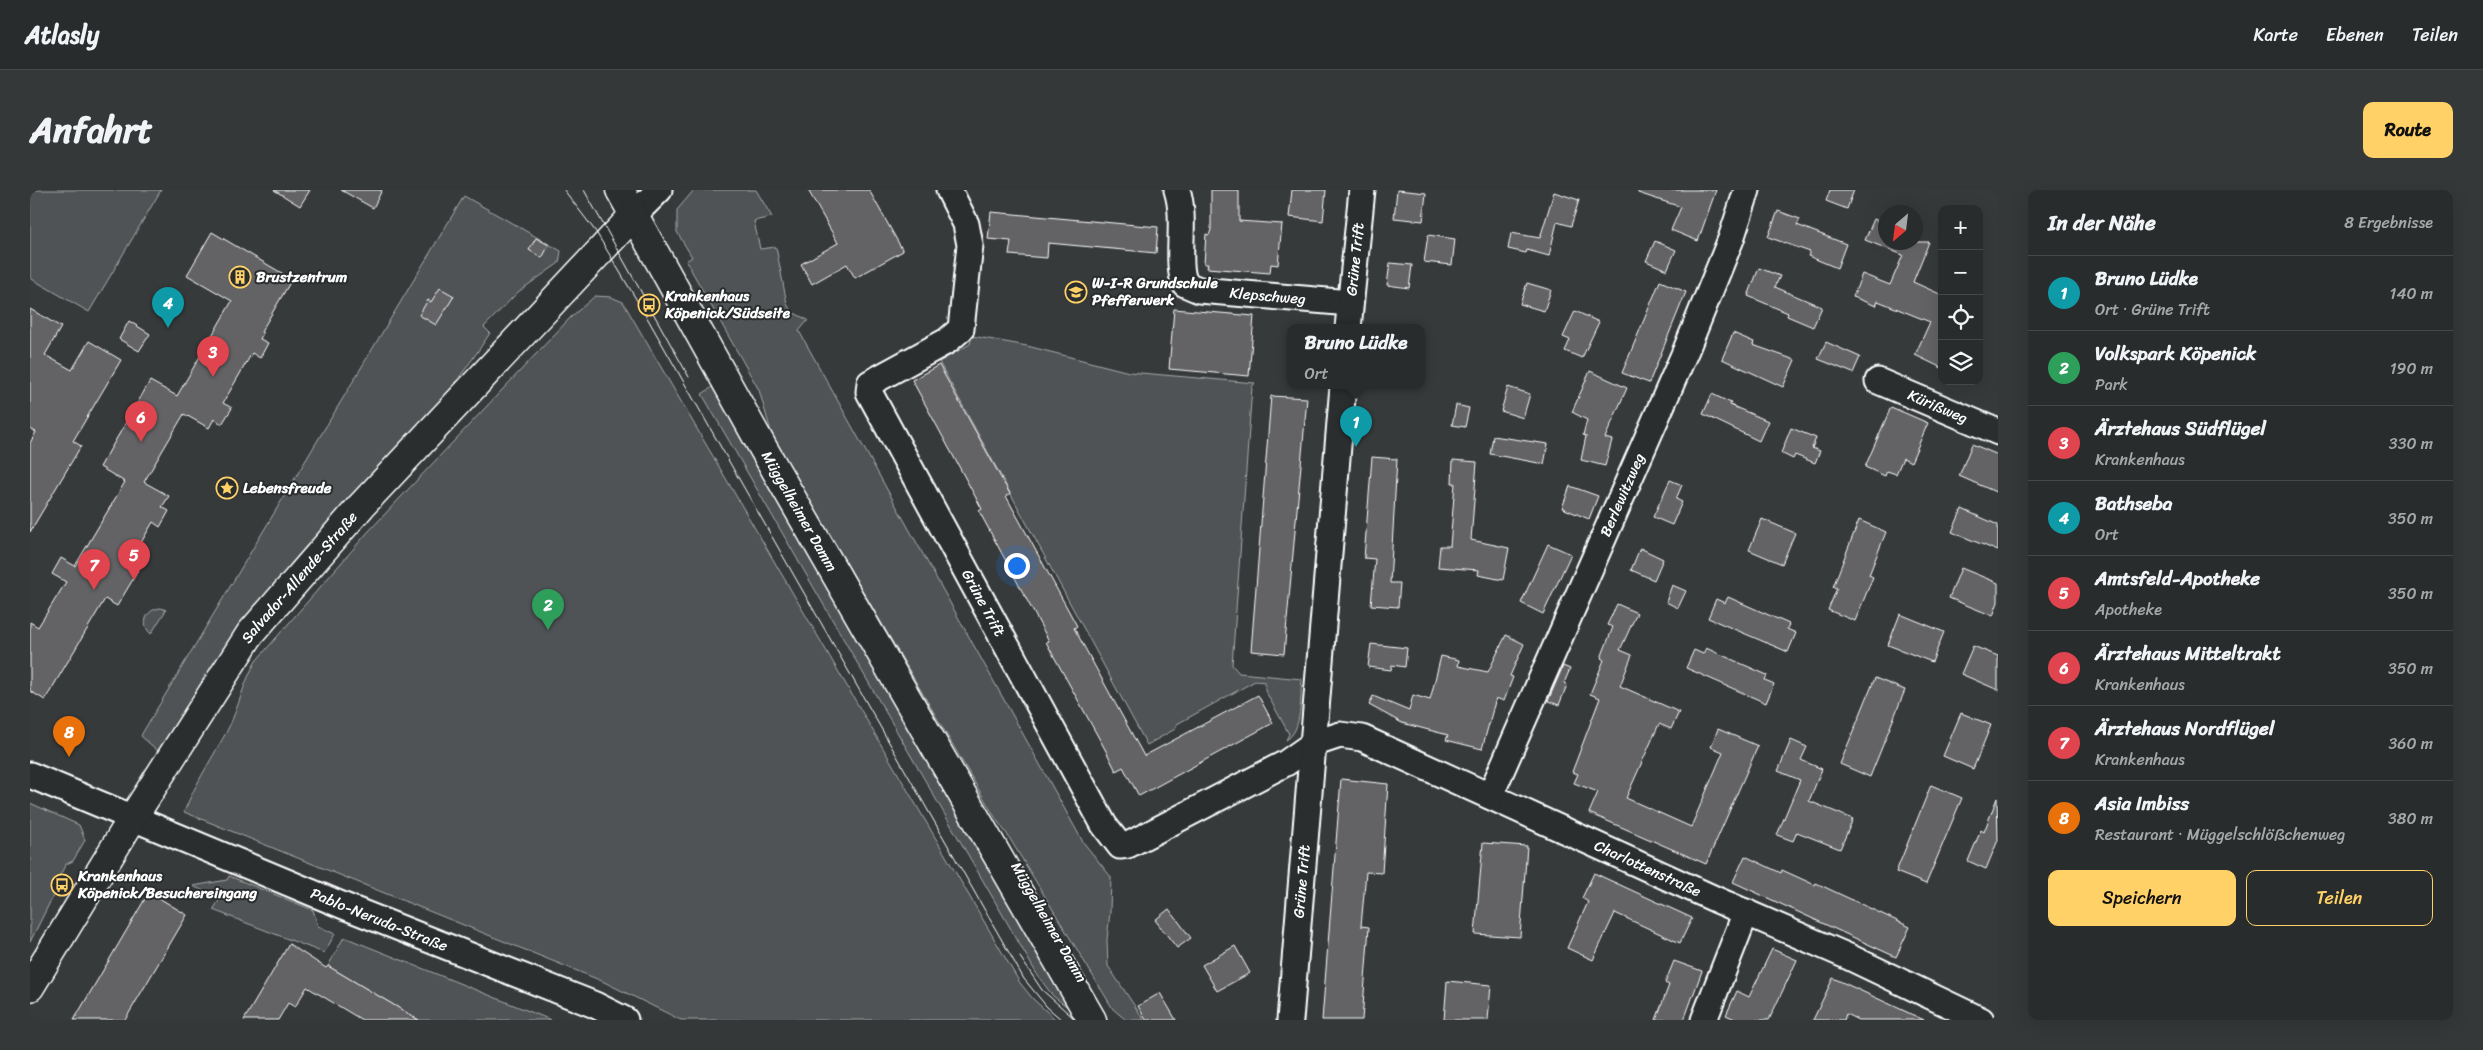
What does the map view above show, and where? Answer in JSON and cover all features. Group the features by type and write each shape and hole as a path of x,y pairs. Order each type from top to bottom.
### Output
{"main road":[{"name":"Müggelheimer Damm","path":"620,190 763,448 1092,1020"},
{"name":"Salvador-Allende-Straße","path":"30,987 132,819 250,634 362,505 633,216"},
{"name":"Müggelheimer Damm","path":"981,830 1011,856 1086,986 1112,1020"}],"street":[{"path":"633,216 659,190"},
{"name":"Grüne Trift","path":"949,190 966,224 970,244 961,328 944,342 870,382 869,392 1110,834 1120,846 1128,845 1286,763 1313,744"},
{"name":"Klepschweg","path":"1177,190 1182,213 1182,269 1185,284 1199,290 1350,303"},
{"name":"Grüne Trift","path":"1348,324 1362,190"},
{"name":"Berlewitzweg","path":"1490,796 1683,358 1731,239 1747,190"},
{"name":"Kürißweg","path":"1878,381 1998,432"},
{"name":"Grüne Trift","path":"1290,1020 1343,389"},
{"name":"Charlottenstraße","path":"1313,744 1340,735 1362,738 1849,957 1981,1020"},
{"name":"Pablo-Neruda-Straße","path":"30,775 337,903 595,1005 625,1020"},
{"path":"1704,1020 1746,912"}],"shaded area":[{"path":"30,190 161,190 89,312 30,278"},
{"path":"694,190 756,190 772,217 754,221 760,249 776,247 787,304 792,312 808,320 799,331 1083,842 1111,877 1107,940 1108,966 1144,1020 1126,1020 1113,1009 1007,834 996,819 772,435 759,390 686,261 692,257 677,232 677,210"},
{"path":"464,196 561,251 559,263 518,292 484,327 490,333 451,388 408,441 363,491 317,541 307,545 289,566 289,571 210,672 158,751 141,736 143,732"},
{"path":"595,296 611,297 623,302 1020,983 1033,999 1056,1020 681,1020 602,981 184,812 199,780 228,729 256,661 368,532 571,317"},
{"path":"972,336 1027,346 1129,372 1255,383 1252,387 1232,665 1239,673 1302,679 1298,721 1295,729 1286,740 1289,734 1265,690 1265,682 1255,681 1177,724 1175,729 1147,745 939,362 970,344"},
{"path":"714,386 1078,1015 1053,996 1038,976 702,394"},
{"path":"161,608 166,610 151,634 146,626 146,618 152,611"},
{"path":"30,803 79,825 85,840 73,861 66,864 54,886 57,888 30,942"},
{"path":"229,876 313,910 318,926 335,934 324,953 213,910 220,899 193,886 227,880"},
{"path":"344,937 551,1020 419,1020 328,966"}],"building":[{"path":"274,190 310,190 300,206"},
{"path":"341,190 382,190 373,208"},
{"path":"808,190 869,190 903,251 855,278 847,264 812,284 801,264 838,243"},
{"path":"1211,190 1239,190 1239,221 1282,224 1278,265 1271,264 1270,273 1207,268 1208,264 1204,264 1206,234 1209,235 1211,230"},
{"path":"1292,190 1326,190 1323,221 1289,217"},
{"path":"1397,190 1426,193 1423,221 1394,218"},
{"path":"1638,190 1716,190 1698,241 1671,230 1681,207 1638,193"},
{"path":"1830,190 1854,190 1847,209 1826,201"},
{"path":"1554,192 1579,200 1571,226 1557,222 1549,256 1527,250 1526,253 1508,249 1511,233 1540,238"},
{"path":"1778,211 1800,219 1797,225 1846,244 1837,268 1808,256 1810,252 1768,237"},
{"path":"991,212 1158,227 1156,253 1048,243 1047,258 1009,255 1011,241 988,239"},
{"path":"1874,219 1878,221 1878,245 1865,240"},
{"path":"212,232 292,279 261,332 263,333 260,339 268,343 260,358 252,353 223,403 232,408 222,424 214,419 209,428 184,414 144,482 169,496 162,507 169,511 160,527 153,522 128,565 138,571 117,606 105,599 45,700 30,691 30,622 38,627 66,582 52,574 61,558 75,566 125,482 100,467 150,381 177,396 232,301 187,275"},
{"path":"1428,235 1455,239 1452,265 1424,262"},
{"path":"536,238 549,245 542,258 529,250"},
{"path":"1655,241 1676,250 1667,270 1646,261"},
{"path":"1923,242 1929,242 1913,282 1938,293 1938,366 1915,355 1930,322 1878,301 1876,306 1853,297 1862,274 1890,285 1903,255 1890,250 1923,250"},
{"path":"1390,263 1412,265 1409,288 1387,285"},
{"path":"1759,268 1780,276 1775,287 1822,307 1813,327 1787,316 1788,313 1748,296"},
{"path":"1660,281 1686,292 1649,383 1622,373"},
{"path":"1527,283 1551,290 1544,311 1520,304"},
{"path":"440,288 454,296 436,325 419,315 428,300 431,302"},
{"path":"30,309 61,327 45,355 72,370 89,341 121,360 73,441 81,446 30,532 30,443 36,432 30,429"},
{"path":"1174,309 1254,316 1249,376 1169,369"},
{"path":"1575,311 1599,322 1582,358 1565,351 1570,340 1563,337"},
{"path":"129,321 150,334 139,351 119,339"},
{"path":"1733,333 1754,342 1753,345 1795,360 1783,387 1722,359"},
{"path":"1826,342 1860,357 1853,373 1818,359"},
{"path":"939,365 1010,494 1006,496 1077,626 1074,628 1144,756 1258,695 1273,723 1139,796 1123,767 1116,771 1046,642 1049,641 979,511 982,509 912,380"},
{"path":"1590,371 1627,388 1605,438 1612,440 1605,466 1581,460 1586,436 1583,435 1587,420 1572,412"},
{"path":"1508,387 1530,394 1523,418 1501,411"},
{"path":"1712,394 1731,403 1730,405 1768,421 1759,441 1703,414"},
{"path":"1271,396 1307,398 1284,654 1251,651"},
{"path":"1456,405 1469,408 1465,427 1452,425"},
{"path":"1891,407 1928,423 1911,462 1903,458 1896,474 1887,471 1885,476 1865,467"},
{"path":"1791,428 1816,438 1812,448 1820,451 1815,463 1795,455 1793,459 1781,453"},
{"path":"1493,436 1548,444 1544,464 1490,454"},
{"path":"1972,444 1998,455 1998,493 1959,476"},
{"path":"1372,457 1397,459 1390,583 1400,583 1398,607 1371,605 1375,559 1364,558"},
{"path":"1453,460 1477,462 1471,540 1509,548 1503,580 1478,575 1479,570 1438,567 1440,546 1450,546 1455,483 1452,483"},
{"path":"1670,480 1682,485 1676,499 1682,502 1672,525 1653,517"},
{"path":"1570,486 1598,496 1589,519 1562,508"},
{"path":"1962,509 1998,525 1998,551 1952,532"},
{"path":"1762,519 1795,533 1782,564 1749,550"},
{"path":"1859,520 1886,532 1869,575 1873,577 1855,621 1828,610 1837,588 1833,587"},
{"path":"1548,544 1571,554 1543,614 1521,603"},
{"path":"1640,548 1663,559 1654,580 1631,570"},
{"path":"1961,568 1998,583 1998,602 1993,616 1949,598"},
{"path":"1672,585 1686,591 1678,608 1666,602"},
{"path":"1728,597 1789,624 1787,629 1796,633 1788,652 1708,618 1716,599 1725,603"},
{"path":"1617,604 1637,613 1620,650 1632,655 1620,686 1679,712 1671,729 1659,724 1626,798 1691,827 1723,752 1711,747 1718,729 1758,746 1706,864 1589,813 1598,792 1574,783 1578,774 1572,772 1600,698 1590,694 1604,660 1601,658 1613,627 1607,625"},
{"path":"1900,614 1944,632 1932,662 1888,645"},
{"path":"1506,635 1524,644 1510,676 1513,677 1504,701 1496,698 1482,749 1446,740 1448,735 1402,723 1369,705 1373,696 1409,711 1413,695 1430,700 1441,656 1459,660 1458,666 1488,672"},
{"path":"1371,644 1407,648 1405,667 1392,665 1391,670 1368,667"},
{"path":"1973,646 1998,656 1998,690 1961,674"},
{"path":"1706,648 1767,675 1765,680 1774,684 1766,703 1686,668 1694,650 1703,654"},
{"path":"1563,666 1570,669 1564,683 1567,685 1559,705 1548,701"},
{"path":"1875,678 1905,690 1870,777 1840,764"},
{"path":"1961,713 1991,725 1973,769 1943,756"},
{"path":"1791,740 1807,747 1801,760 1822,769 1809,801 1853,819 1840,849 1797,832 1793,841 1777,835 1800,780 1778,771"},
{"path":"1341,779 1388,784 1382,873 1366,872 1361,926 1369,927 1362,1020 1322,1020"},
{"path":"1931,785 1962,798 1926,884 1896,872"},
{"path":"1997,798 1998,840 1986,869 1968,861 1981,830 1984,832"},
{"path":"1483,843 1527,846 1520,937 1475,934"},
{"path":"1745,856 1781,873 1782,870 1815,885 1816,883 1910,927 1896,957 1733,882"},
{"path":"1594,873 1692,918 1680,943 1615,913 1593,960 1567,948 1588,902 1582,898"},
{"path":"149,892 187,915 125,1020 74,1020"},
{"path":"1169,909 1191,938 1177,948 1155,920"},
{"path":"289,944 326,968 328,966 419,1020 362,1020 307,987 295,1007 288,1003 278,1020 244,1020"},
{"path":"1235,946 1250,973 1217,991 1202,965"},
{"path":"1772,949 1797,960 1769,1020 1737,1020 1726,1015 1737,991 1749,997"},
{"path":"1674,961 1702,971 1684,1020 1656,1020 1669,985 1665,983"},
{"path":"1833,978 1924,1020 1858,1020 1846,1014 1844,1020 1813,1020"},
{"path":"1447,981 1491,985 1488,1020 1444,1020"},
{"path":"1160,993 1176,1020 1146,1020 1138,1006"}],"tram line":[{"path":"564,190 596,232 645,314 1024,979 1047,1007 1062,1020"},
{"path":"584,190 689,377"},
{"path":"1020,957 1042,990 1076,1020"}],"place":[{"name":"Brustzentrum","path":"240,277"},
{"name":"W-I-R Grundschule Pfefferwerk","path":"1076,292"},
{"name":"Krankenhaus Köpenick/Südseite","path":"649,305"},
{"name":"Bathseba","path":"168,328"},
{"name":"Ärztehaus Südflügel","path":"213,377"},
{"name":"Ärztehaus Mitteltrakt","path":"141,442"},
{"name":"Bruno Lüdke","path":"1356,447"},
{"name":"Lebensfreude","path":"227,488"},
{"name":"Amtsfeld-Apotheke","path":"134,580"},
{"name":"Ärztehaus Nordflügel","path":"94,590"},
{"name":"Volkspark Köpenick","path":"548,630"},
{"name":"Asia Imbiss","path":"69,757"},
{"name":"Krankenhaus Köpenick/Besuchereingang","path":"62,885"}]}
